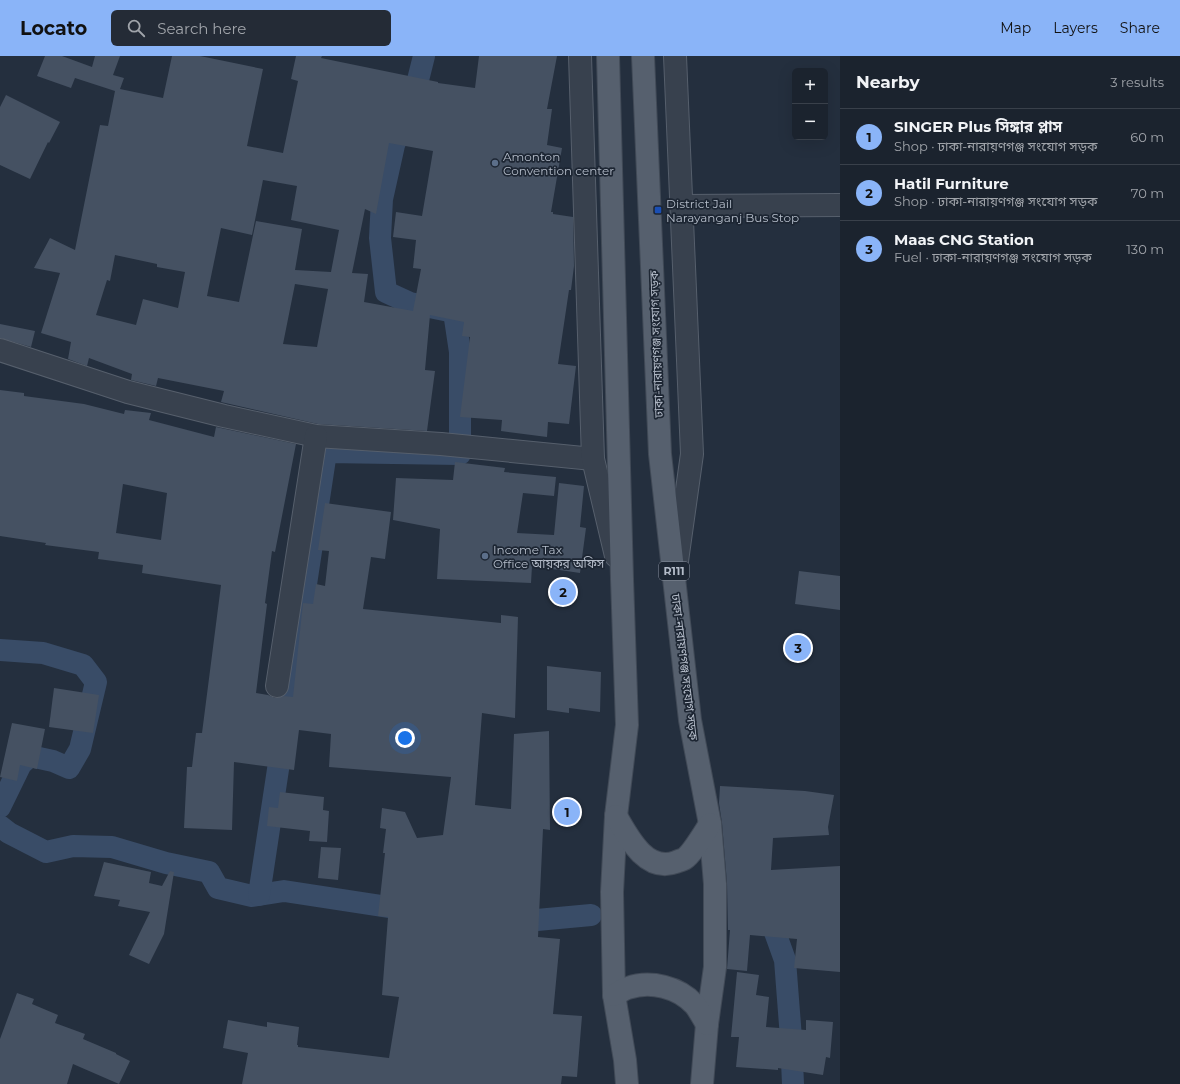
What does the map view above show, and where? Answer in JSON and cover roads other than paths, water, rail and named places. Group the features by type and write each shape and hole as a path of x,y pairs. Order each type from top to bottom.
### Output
{"main road":[{"path":"608,56 627,725 616,816 612,892 614,995 625,1060 627,1084"},
{"name":"ঢাকা-নারায়ণগঞ্জ সংযোগ সড়ক","path":"643,56 660,454 690,720 710,824 715,884 715,966 707,1024 702,1084"},
{"path":"616,816 627,835 644,856 655,864 668,865 685,859 710,824"},
{"path":"614,995 638,985 653,985 668,988 683,996 694,1005 707,1024"}],"street":[{"path":"580,56 593,459 622,579"},
{"path":"675,56 692,454 675,579"},
{"path":"681,206 840,205"},
{"path":"0,350 128,392 224,416 316,436 441,444 593,459"},
{"path":"277,686 316,436"}],"waterway":[{"path":"259,895 326,452 460,454 460,352 454,312 410,303 386,292 380,238 382,199 394,145 416,88 424,56"},
{"path":"0,650 43,653 83,665 96,682 80,749 69,768 53,761 30,756 21,764 0,807"},
{"path":"0,826 9,833 46,852 73,846 112,847 166,863 209,872 218,888 252,896 284,891 408,910"},
{"path":"510,919 537,920 591,915"},
{"path":"757,918 772,924 785,960 793,1084"}],"place":[{"name":"Amonton Convention center","path":"495,163"},
{"name":"District Jail Narayanganj Bus Stop","path":"658,210"},
{"name":"Income Tax Office আয়কর অফিস","path":"485,556"},
{"name":"Hatil Furniture","path":"563,592"},
{"name":"Maas CNG Station","path":"798,648"},
{"name":"SINGER Plus সিঙ্গার প্লাস","path":"567,812"}]}
